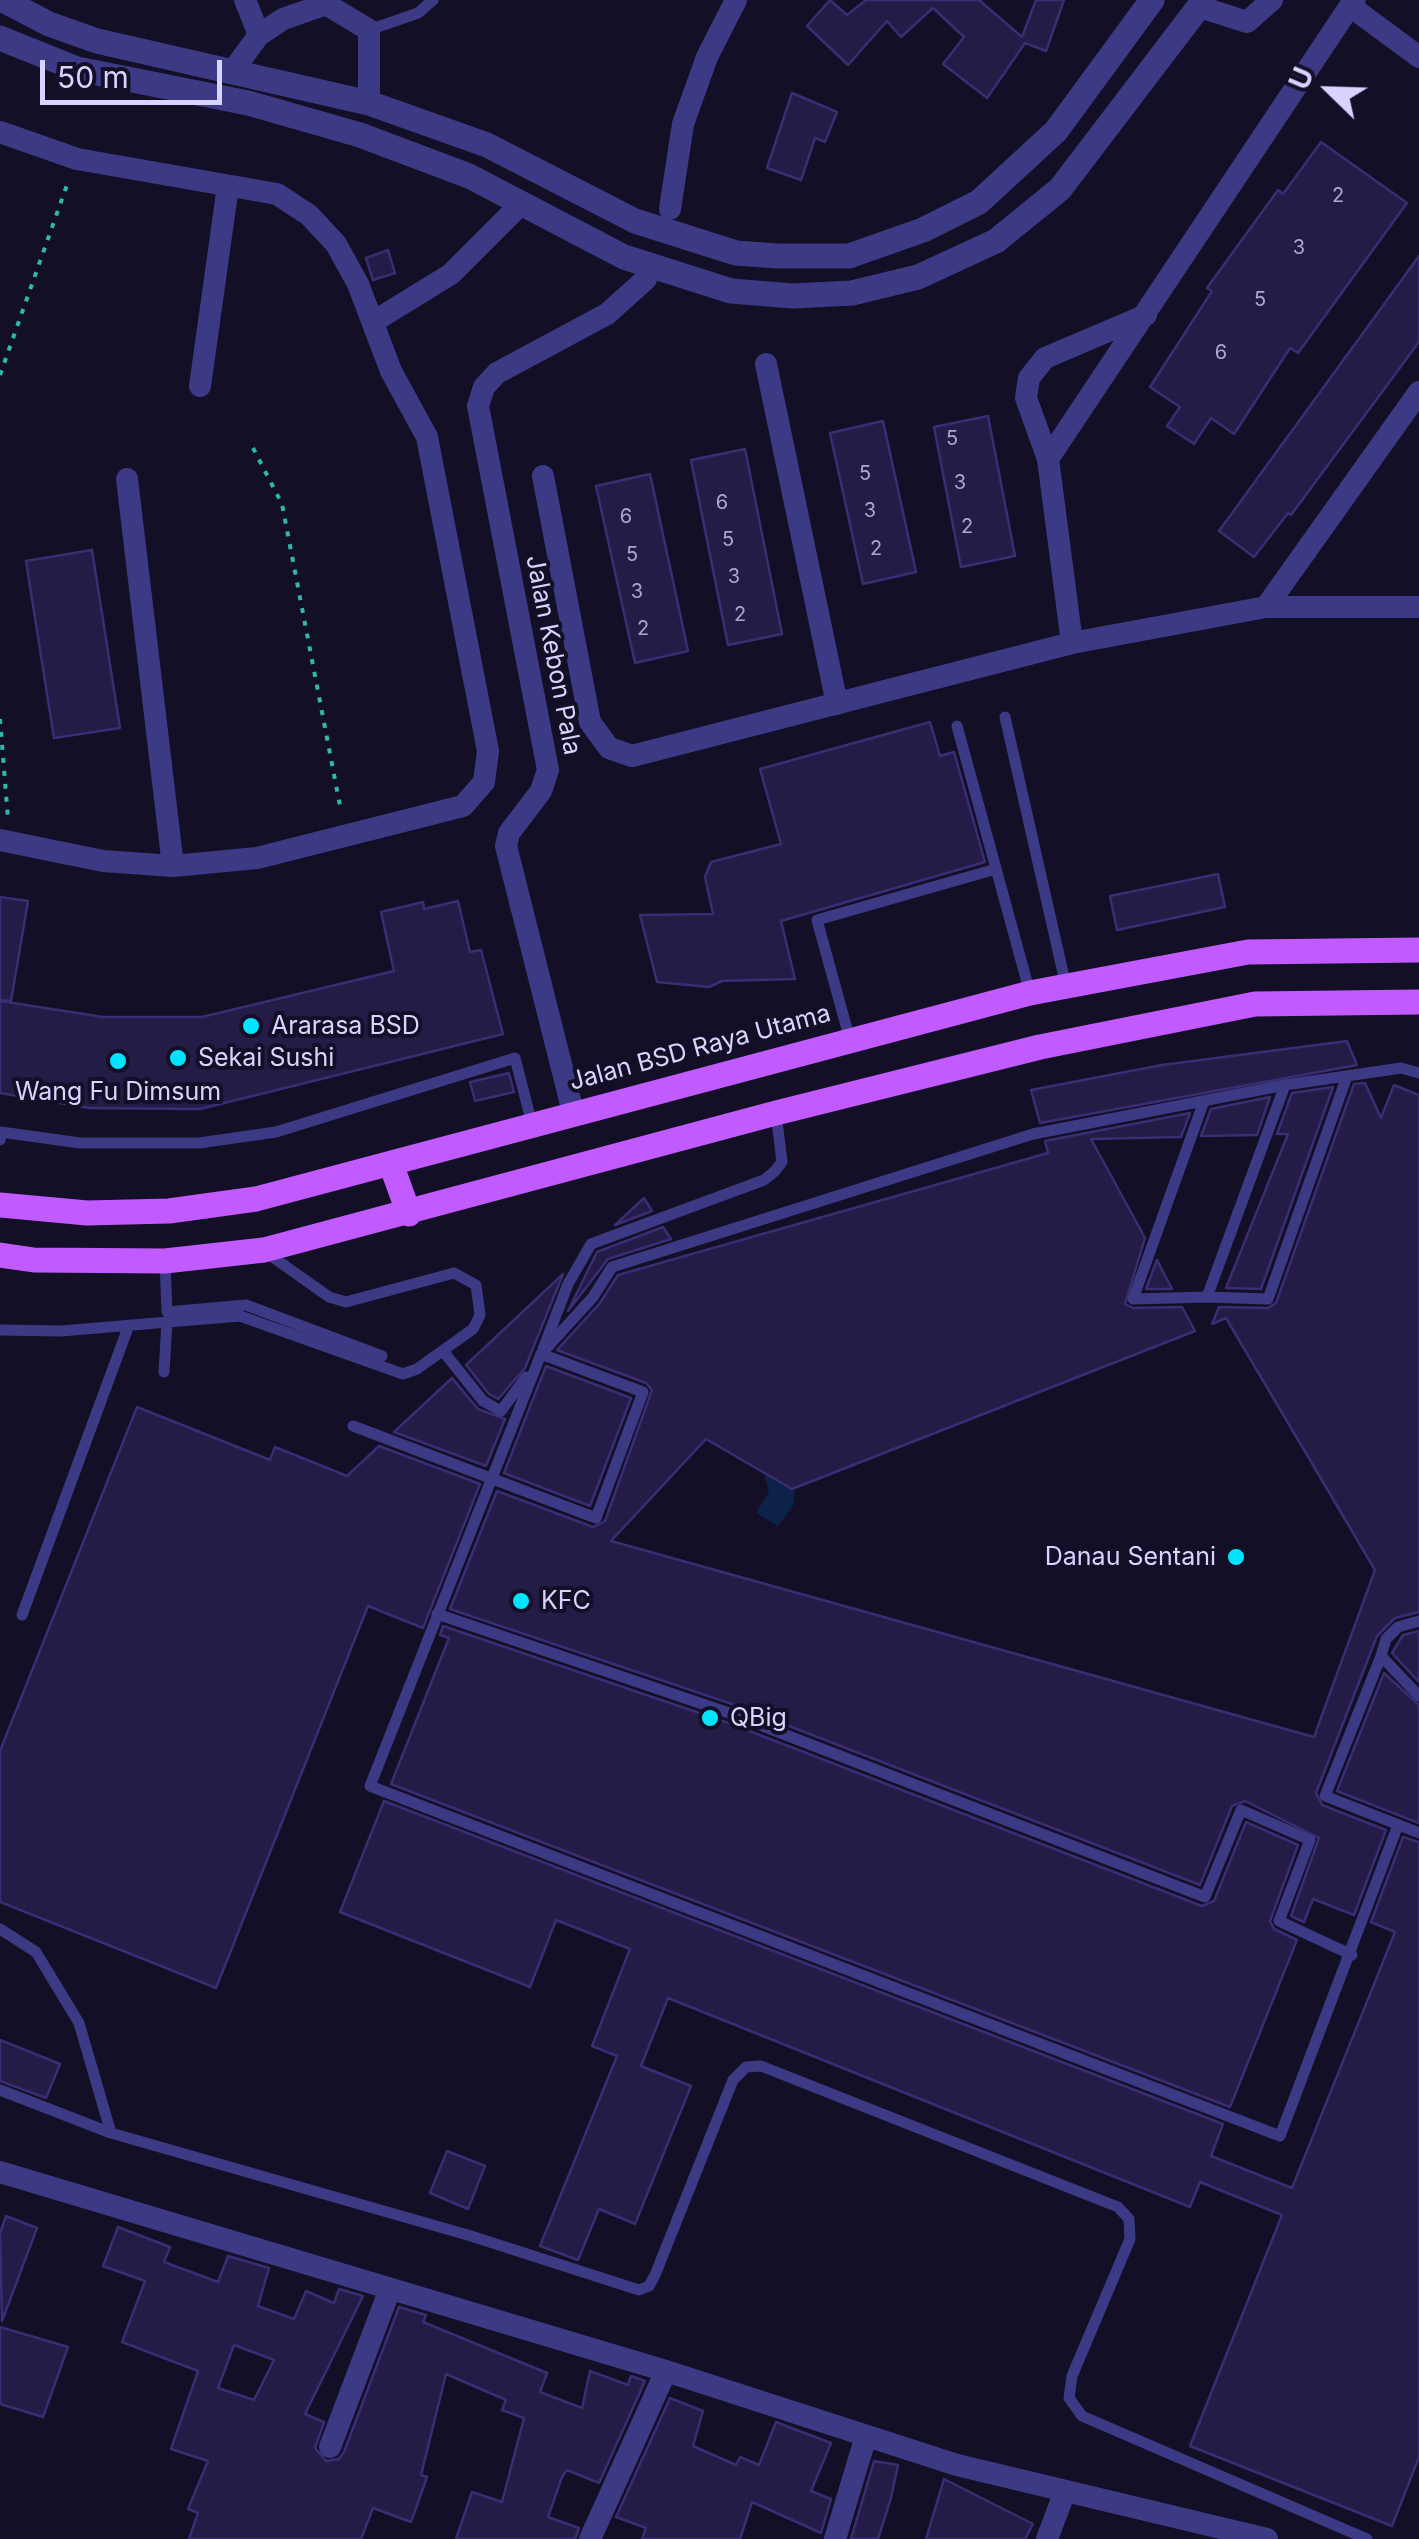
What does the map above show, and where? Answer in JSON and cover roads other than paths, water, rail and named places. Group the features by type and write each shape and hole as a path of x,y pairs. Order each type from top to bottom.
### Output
{"main road":[{"name":"Jalan BSD Raya Utama","path":"0,1205 87,1213 169,1211 256,1199 1030,993 1248,952 1419,950"},
{"path":"0,1256 165,1262 264,1250 776,1113 1040,1048 1255,1004 1419,1002"},
{"path":"391,1164 409,1214"}],"street":[{"path":"3,0 71,34 369,103 487,145 592,201 695,241 736,253 849,256 924,230 979,202 1056,131 1152,0"},
{"path":"246,0 260,35"},
{"path":"670,209 683,124 706,57 736,0"},
{"path":"0,38 77,69 248,103 360,135 469,176 624,257 731,290 793,296 852,293 918,276 996,241 1060,189 1202,3 1247,22 1272,0"},
{"path":"234,70 260,35 283,19 325,2 369,30 369,103"},
{"path":"1048,459 1352,3 1419,58"},
{"path":"0,132 77,159 277,194 309,215 336,244 426,437 488,751 484,782 463,806 257,858 173,866 104,861 5,841"},
{"path":"200,386 228,186"},
{"path":"373,322 451,274 520,205"},
{"path":"849,256 852,293"},
{"name":"Jalan Kebon Pala","path":"573,1112 506,846 509,833 541,790 548,770 478,406 484,388 497,373 607,314 646,280"},
{"path":"1072,643 1048,459 1026,398 1029,378 1045,358 1146,316"},
{"path":"766,364 837,704"},
{"path":"1266,607 1419,392"},
{"path":"543,476 590,722 609,748 632,756 1072,643 1266,607 1419,607"},
{"path":"127,479 173,866"},
{"path":"0,2172 666,2371 866,2436 1066,2491 1266,2539"},
{"path":"330,2447 390,2289"},
{"path":"590,2539 666,2371"},
{"path":"835,2539 866,2436"},
{"path":"1047,2539 1066,2491"}],"lane":[{"path":"369,30 418,14 433,0"},
{"path":"1005,717 1066,986"},
{"path":"957,726 1030,993"},
{"path":"850,1040 817,920 996,870"},
{"path":"0,1140 1,1132 80,1144 219,1140 276,1132 516,1058 532,1124"},
{"path":"443,1351 483,1400 501,1411 541,1354 593,1297 612,1267 1033,1134 1285,1085 1401,1068 1419,1073"},
{"path":"1204,1101 1133,1299 1268,1299 1347,1076"},
{"path":"1207,1298 1285,1085"},
{"path":"776,1113 782,1162 764,1180 590,1244 568,1284 370,1786 1280,2136 1352,1955 1398,1825"},
{"path":"0,1330 60,1331 240,1316 403,1374 473,1329 480,1314 476,1284 454,1272 346,1302 329,1297 264,1250"},
{"path":"165,1262 167,1312 246,1304 382,1356"},
{"path":"164,1372 167,1322"},
{"path":"22,1615 129,1326"},
{"path":"353,1426 596,1518 643,1392 541,1354"},
{"path":"437,1614 729,1712 1205,1897 1241,1810 1310,1840 1279,1921 1352,1955"},
{"path":"1419,1621 1398,1627 1386,1639 1326,1796 1419,1833"},
{"path":"1381,1656 1419,1696"},
{"path":"0,1929 36,1952 79,2023 112,2133"},
{"path":"0,2090 112,2133 470,2236 639,2290 649,2286 655,2274 733,2080 746,2067 761,2066 1118,2207 1128,2219 1130,2239 1072,2376 1069,2398 1082,2416 1367,2539"}],"water":[{"path":"772,1469 795,1480 794,1504 778,1526 756,1513 769,1492 765,1477"}],"place":[{"name":"Ararasa BSD","path":"251,1026"},
{"name":"Sekai Sushi","path":"178,1058"},
{"name":"Wang Fu Dimsum","path":"118,1061"},
{"name":"Danau Sentani","path":"1236,1557"},
{"name":"KFC","path":"521,1601"},
{"name":"QBig","path":"710,1718"}]}
